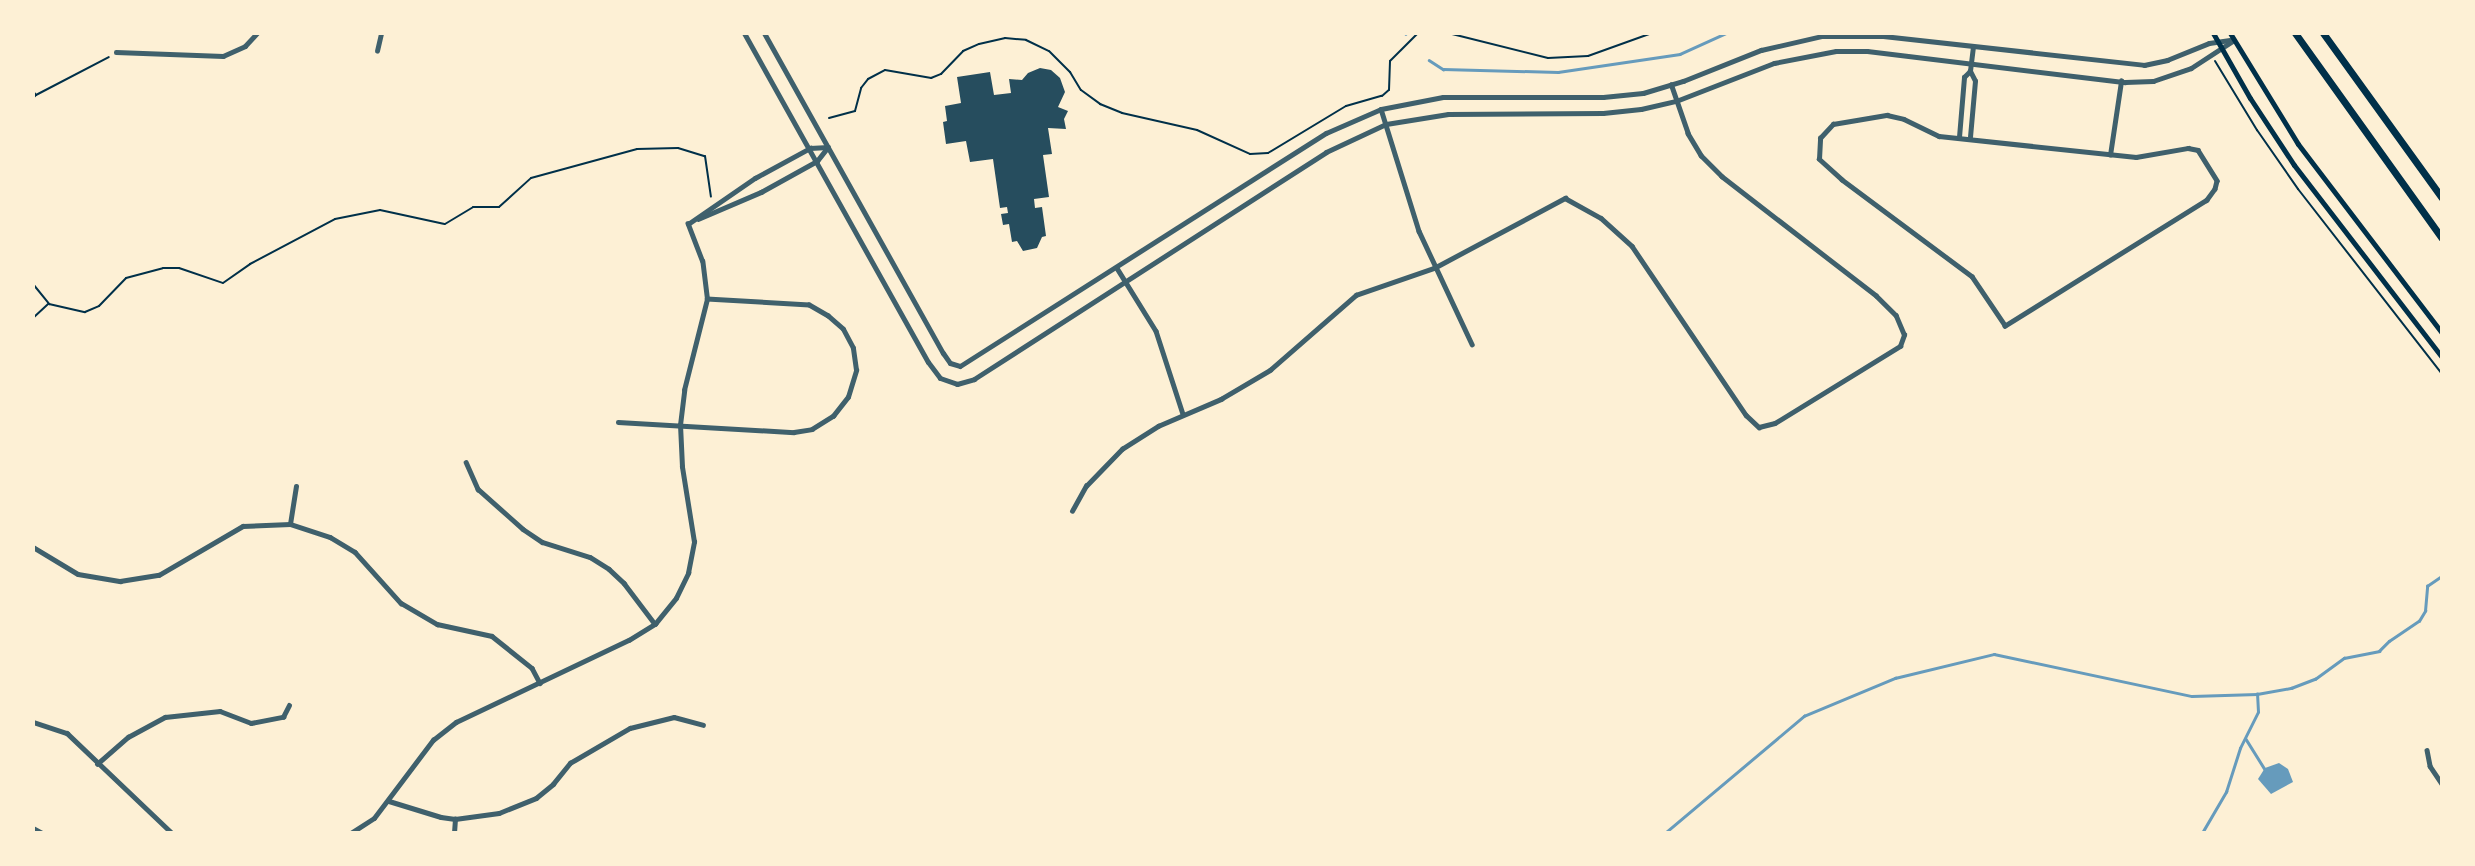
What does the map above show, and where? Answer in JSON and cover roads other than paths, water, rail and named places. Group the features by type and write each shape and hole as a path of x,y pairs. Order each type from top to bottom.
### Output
{"highway":[{"path":"2295,33 2442,238"},
{"path":"2323,33 2442,198"}],"main road":[{"path":"2213,33 2294,165 2442,356"},
{"path":"2230,33 2307,156 2442,333"}],"street":[{"path":"116,52 223,55 245,46 257,33"},
{"path":"377,51 380,33"},
{"path":"744,33 928,362 940,378 950,383 974,379 1326,152 1386,124 1448,114 1626,111 1676,101 1766,66 1822,53 1867,51 2121,81 2152,81 2177,74 2222,50 2234,40"},
{"path":"764,33 943,353 955,366 970,363 1326,133 1381,109 1424,99 1481,96 1604,97 1643,93 1761,50 1822,36 1883,36 2144,65 2167,60 2200,46 2234,40"},
{"path":"1970,137 1975,81 1970,71 1973,47"},
{"path":"1959,137 1964,77 1970,71"},
{"path":"2110,155 2121,81"},
{"path":"1072,511 1086,486 1122,449 1158,426 1232,393 1270,370 1356,295 1434,268 1565,198 1601,218 1637,252 1746,415 1759,427 1775,423 1900,346 1904,335 1896,316 1875,296 1722,177 1701,156 1688,134 1671,85"},
{"path":"1381,109 1419,231 1434,268 1472,344"},
{"path":"1887,115 1904,119 1939,136 1970,137 2136,157 2188,148 2198,150 2217,181 2207,200 2005,326 1972,277 1842,180 1819,159 1819,138 1833,124 1858,118 1887,115"},
{"path":"688,224 755,178 810,148 828,148"},
{"path":"688,224 761,192 817,161 828,148"},
{"path":"351,833 374,818 433,740 456,722 540,683 655,624 676,598 688,573 694,542 682,467 680,425 684,390 707,299 702,261 688,224"},
{"path":"1117,268 1156,331 1183,414"},
{"path":"618,422 794,432 812,429 834,416 848,397 856,370 853,348 843,330 828,316 808,305 707,299"},
{"path":"466,462 478,489 523,529 542,542 590,557 609,569 655,624"},
{"path":"290,524 296,486"},
{"path":"33,547 78,574 120,581 159,575 243,526 290,524 330,537 355,552 401,603 437,624 492,636 532,668 540,683"},
{"path":"97,764 128,737 165,717 220,711 251,723 283,717 289,705"},
{"path":"389,800 429,815 455,818 499,813 520,806 553,784 570,764 630,727 674,717 703,725"},
{"path":"33,722 67,733 172,833"},
{"path":"2427,750 2430,766 2442,784"},
{"path":"454,833 455,818"},
{"path":"33,828 42,833"}],"water":[{"path":"2279,763 2288,769 2293,782 2271,794 2258,779 2265,768"}],"waterway":[{"path":"1429,60 1443,69 1558,72 1680,54 1726,33"},
{"path":"2202,833 2226,792 2240,748 2258,712 2257,694 2291,688 2315,679 2344,658 2379,651 2419,621 2425,611 2427,586 2442,576"},
{"path":"1665,833 1804,716 1895,678 1994,654 2192,696 2257,694"},
{"path":"2246,739 2265,769"}]}
